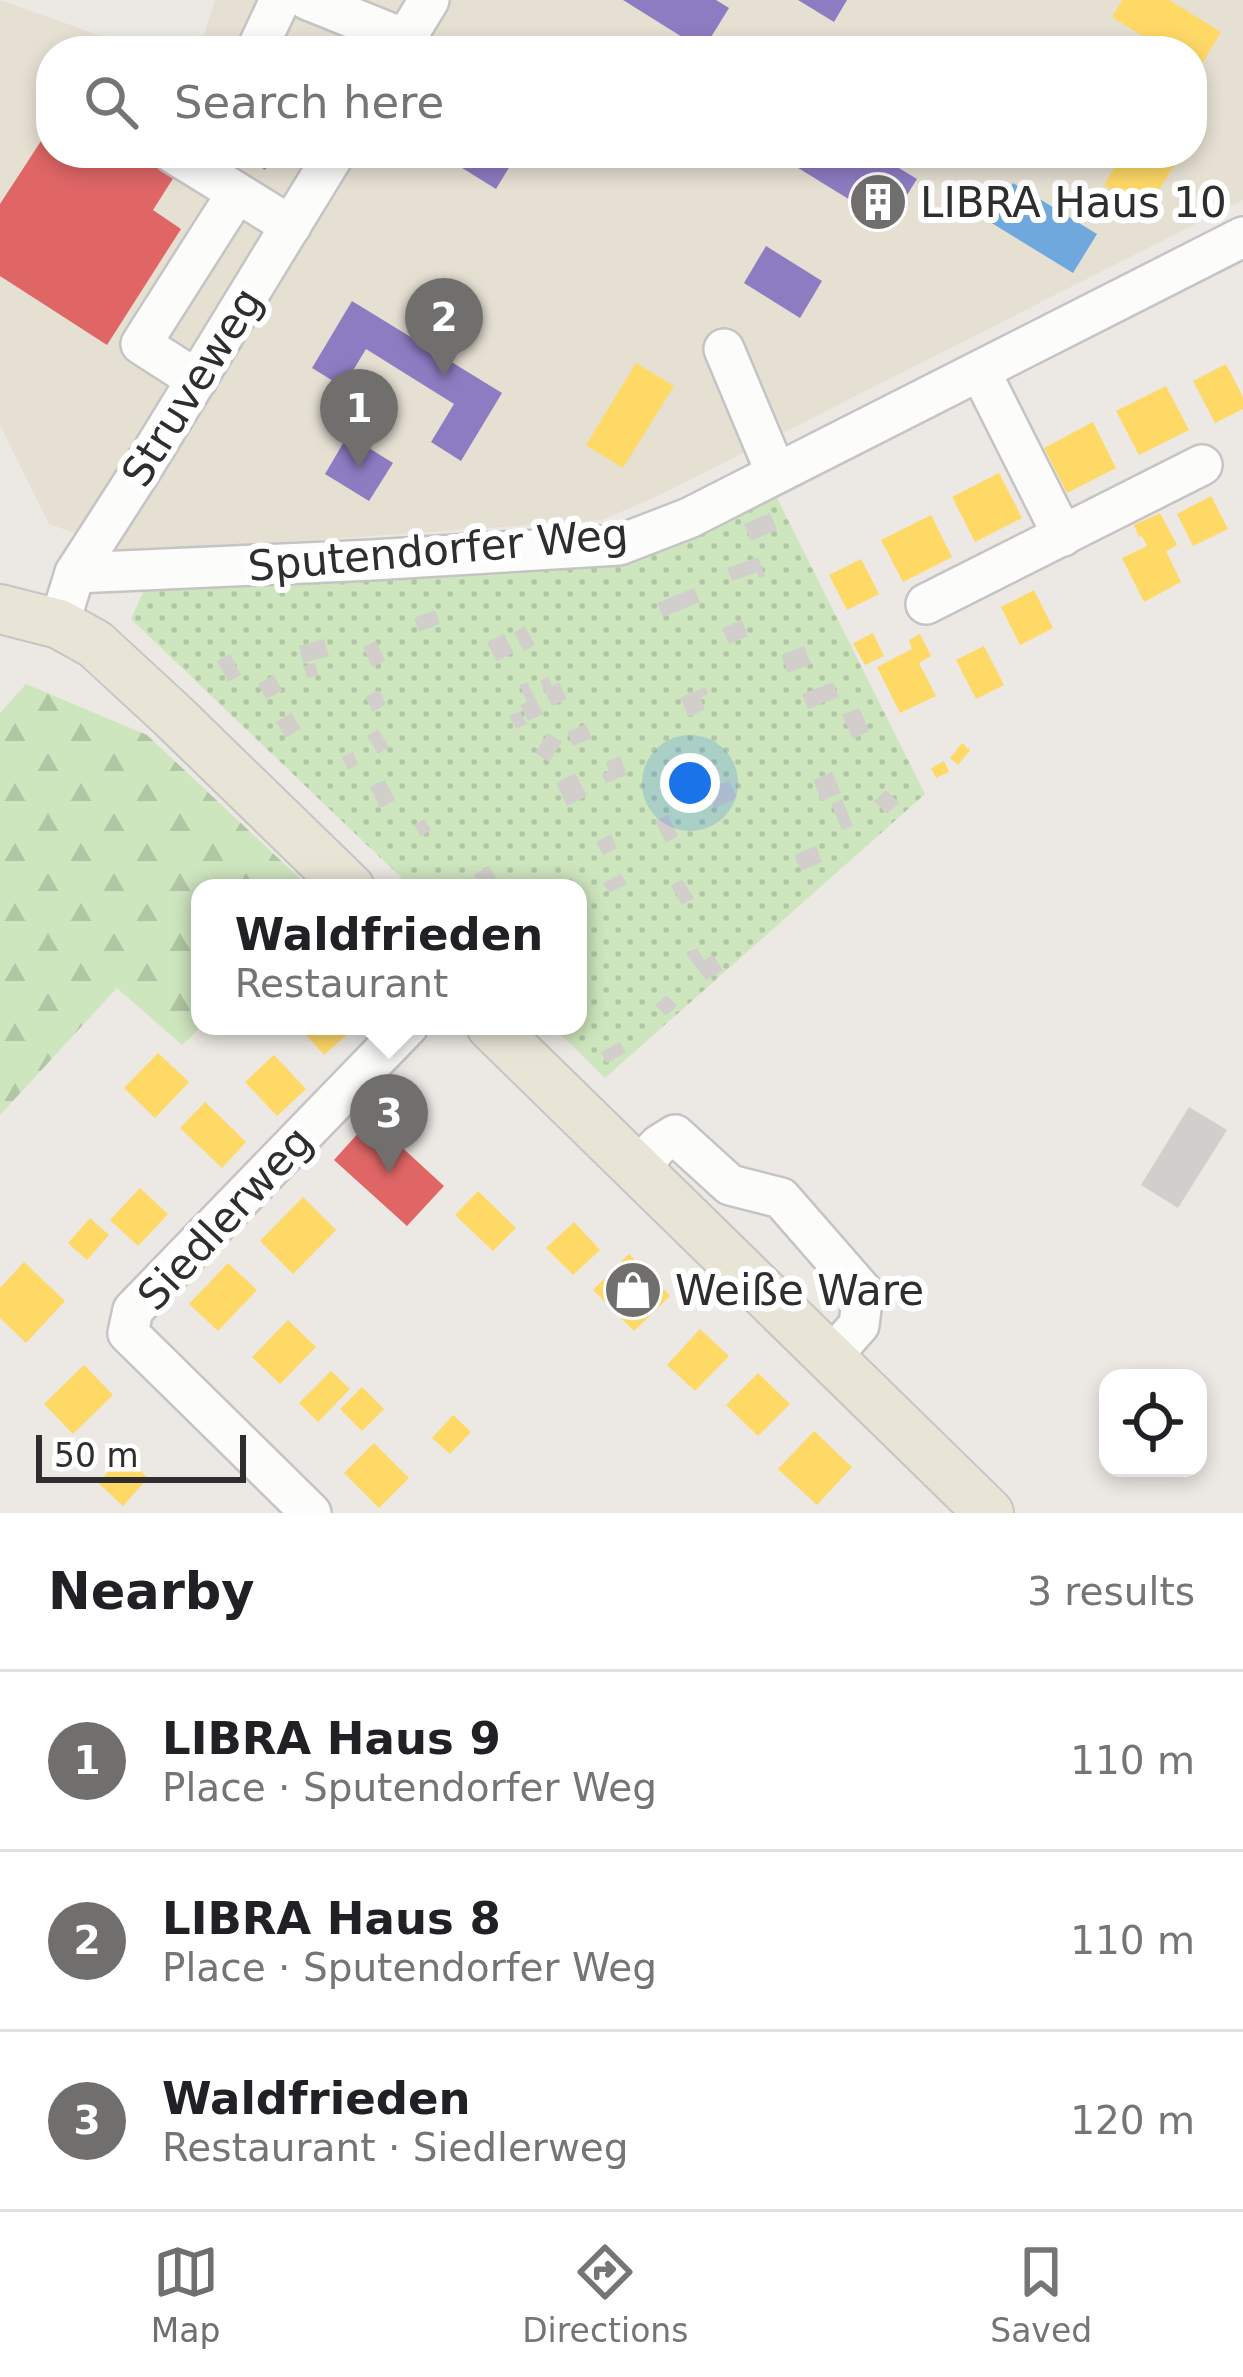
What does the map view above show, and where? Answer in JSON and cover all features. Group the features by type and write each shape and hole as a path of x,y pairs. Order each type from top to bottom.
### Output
{"main road":[{"path":"0,609 59,624 95,644 341,879"},
{"path":"500,1035 989,1513"}],"street":[{"path":"263,36 280,0"},
{"path":"308,0 382,36"},
{"path":"407,36 429,0"},
{"path":"197,168 291,226"},
{"name":"Struveweg","path":"59,624 75,573 326,168"},
{"path":"197,380 141,344 238,193"},
{"name":"Sputendorfer Weg","path":"75,573 619,545 689,518 1243,237"},
{"path":"724,349 776,473"},
{"path":"980,371 1063,536"},
{"path":"926,604 1202,465"},
{"name":"Siedlerweg","path":"311,1513 128,1334 133,1310 399,1035"},
{"path":"637,1169 659,1145 675,1136 730,1185 781,1198 863,1292 859,1325 830,1358"}],"shaded area":[{"path":"0,0 102,36 36,36 36,168 1207,168 1207,36 204,36 215,0 1243,0 1243,200 602,520 130,553 49,524 0,425"}],"green space":[{"path":"773,490 925,794 605,1078 561,1035 587,1035 587,879 403,879 131,619 148,581 630,561"},
{"path":"26,684 147,735 300,879 191,879 193,1035 182,1045 117,988 0,1115 0,713"}],"building: Homes":[{"path":"1122,0 1169,0 1221,32 1207,55 1207,36 1143,36 1112,17"},
{"path":"1114,168 1173,168 1146,211 1104,185"},
{"path":"636,363 674,386 623,468 586,445"},
{"path":"1226,364 1243,397 1243,409 1215,423 1193,381"},
{"path":"1166,386 1189,430 1139,455 1116,411"},
{"path":"1093,422 1116,468 1067,493 1044,448"},
{"path":"999,473 1022,518 975,542 952,497"},
{"path":"1211,496 1228,529 1193,546 1177,514"},
{"path":"1160,513 1177,545 1166,551 1181,582 1144,602 1122,558 1147,546 1134,525"},
{"path":"931,515 952,557 903,582 881,540"},
{"path":"861,559 879,594 847,610 829,575"},
{"path":"1034,590 1053,628 1020,645 1001,607"},
{"path":"873,633 884,656 865,665 853,643"},
{"path":"920,634 931,656 919,663 936,696 900,713 877,667 912,649 909,640"},
{"path":"984,646 1004,685 976,699 956,660"},
{"path":"962,743 970,750 958,765 950,758"},
{"path":"944,761 949,772 936,778 931,768"},
{"path":"306,1035 346,1035 324,1055"},
{"path":"158,1053 189,1082 155,1118 124,1088"},
{"path":"274,1055 306,1089 277,1116 245,1082"},
{"path":"205,1102 246,1142 222,1168 180,1128"},
{"path":"140,1188 168,1214 138,1246 110,1220"},
{"path":"478,1191 516,1228 493,1251 455,1215"},
{"path":"303,1197 336,1230 293,1274 260,1241"},
{"path":"90,1218 109,1235 87,1260 68,1243"},
{"path":"574,1222 600,1250 573,1275 546,1248"},
{"path":"629,1254 670,1296 634,1331 593,1290"},
{"path":"24,1262 65,1301 26,1343 0,1318 0,1288"},
{"path":"228,1263 257,1290 218,1331 189,1304"},
{"path":"288,1320 316,1347 280,1384 252,1357"},
{"path":"700,1329 729,1356 695,1391 667,1365"},
{"path":"84,1365 113,1395 73,1434 44,1404"},
{"path":"331,1371 350,1389 318,1422 299,1403"},
{"path":"758,1373 790,1404 758,1436 726,1405"},
{"path":"362,1387 384,1409 362,1431 340,1409"},
{"path":"453,1415 471,1432 450,1454 432,1438"},
{"path":"814,1431 852,1467 817,1505 778,1469"},
{"path":"374,1443 409,1478 379,1508 344,1473"},
{"path":"123,1455 148,1478 123,1506 98,1483"}],"building: Shops":[{"path":"36,149 36,168 160,168 174,177 153,210 181,229 107,345 0,276 0,204"},
{"path":"371,1119 444,1186 407,1226 334,1160"}],"building: Offices":[{"path":"623,0 716,0 729,8 712,36 681,36"},
{"path":"798,0 847,0 834,22"},
{"path":"462,168 509,168 496,189"},
{"name":"LIBRA Haus 10","path":"798,168 899,168 917,179 889,224"},
{"path":"766,246 822,281 800,318 744,283"},
{"path":"352,301 502,393 461,461 431,442 454,404 366,349 343,387 312,368"},
{"path":"348,435 393,463 369,501 325,474"}],"building: Schools":[{"path":"1013,183 1097,234 1073,273 990,222"}],"building: Other":[{"path":"770,513 777,530 751,541 744,524"},
{"path":"758,557 765,576 759,578 757,572 732,581 727,568"},
{"path":"694,588 700,602 663,617 657,603"},
{"path":"435,610 440,624 419,632 414,618"},
{"path":"742,620 748,636 729,644 722,628"},
{"path":"525,626 535,645 524,651 514,632"},
{"path":"504,634 514,653 496,661 487,642"},
{"path":"324,639 329,656 303,663 299,646"},
{"path":"376,641 385,661 372,667 363,647"},
{"path":"804,646 811,664 788,673 781,655"},
{"path":"230,654 241,675 228,682 217,661"},
{"path":"315,663 318,675 307,678 304,666"},
{"path":"274,675 282,691 266,699 258,684"},
{"path":"548,677 552,686 559,682 567,699 552,706 540,681"},
{"path":"527,682 543,714 528,721 520,705 527,702 519,685"},
{"path":"833,682 839,697 808,709 802,694"},
{"path":"705,687 708,694 700,698 705,709 689,717 680,698"},
{"path":"379,690 386,704 373,712 365,697"},
{"path":"859,708 869,731 853,739 842,715"},
{"path":"520,711 527,724 516,729 509,716"},
{"path":"291,713 301,728 286,738 276,722"},
{"path":"586,724 592,738 573,746 567,732"},
{"path":"378,729 389,747 378,754 367,736"},
{"path":"548,733 562,742 549,762 535,753"},
{"path":"353,752 358,764 348,770 342,757"},
{"path":"620,756 627,775 606,783 602,774 609,771 606,762"},
{"path":"832,772 841,793 821,801 813,780"},
{"path":"575,773 587,796 567,806 556,783"},
{"path":"385,780 395,800 380,808 370,787"},
{"path":"729,780 737,798 715,808 706,791"},
{"path":"886,790 899,803 887,814 874,801"},
{"path":"842,799 853,826 842,830 831,804"},
{"path":"668,815 678,836 666,843 655,821"},
{"path":"424,819 431,830 421,837 414,825"},
{"path":"611,834 617,848 603,855 596,842"},
{"path":"816,846 822,862 801,871 794,855"},
{"path":"489,866 496,879 476,879 474,875"},
{"path":"621,874 627,884 609,893 603,883"},
{"path":"682,879 694,898 682,905 671,886"},
{"path":"697,948 704,960 713,955 723,970 706,980 686,954"},
{"path":"667,995 677,1006 666,1016 655,1005"},
{"path":"620,1042 626,1053 606,1063 601,1052"},
{"path":"1189,1107 1227,1130 1178,1208 1141,1185"}],"place":[{"name":"LIBRA Haus 10","path":"878,202"},
{"name":"LIBRA Haus 8","path":"444,377"},
{"name":"LIBRA Haus 9","path":"359,468"},
{"name":"Waldfrieden","path":"389,1173"},
{"name":"Weiße Ware","path":"633,1290"}]}
